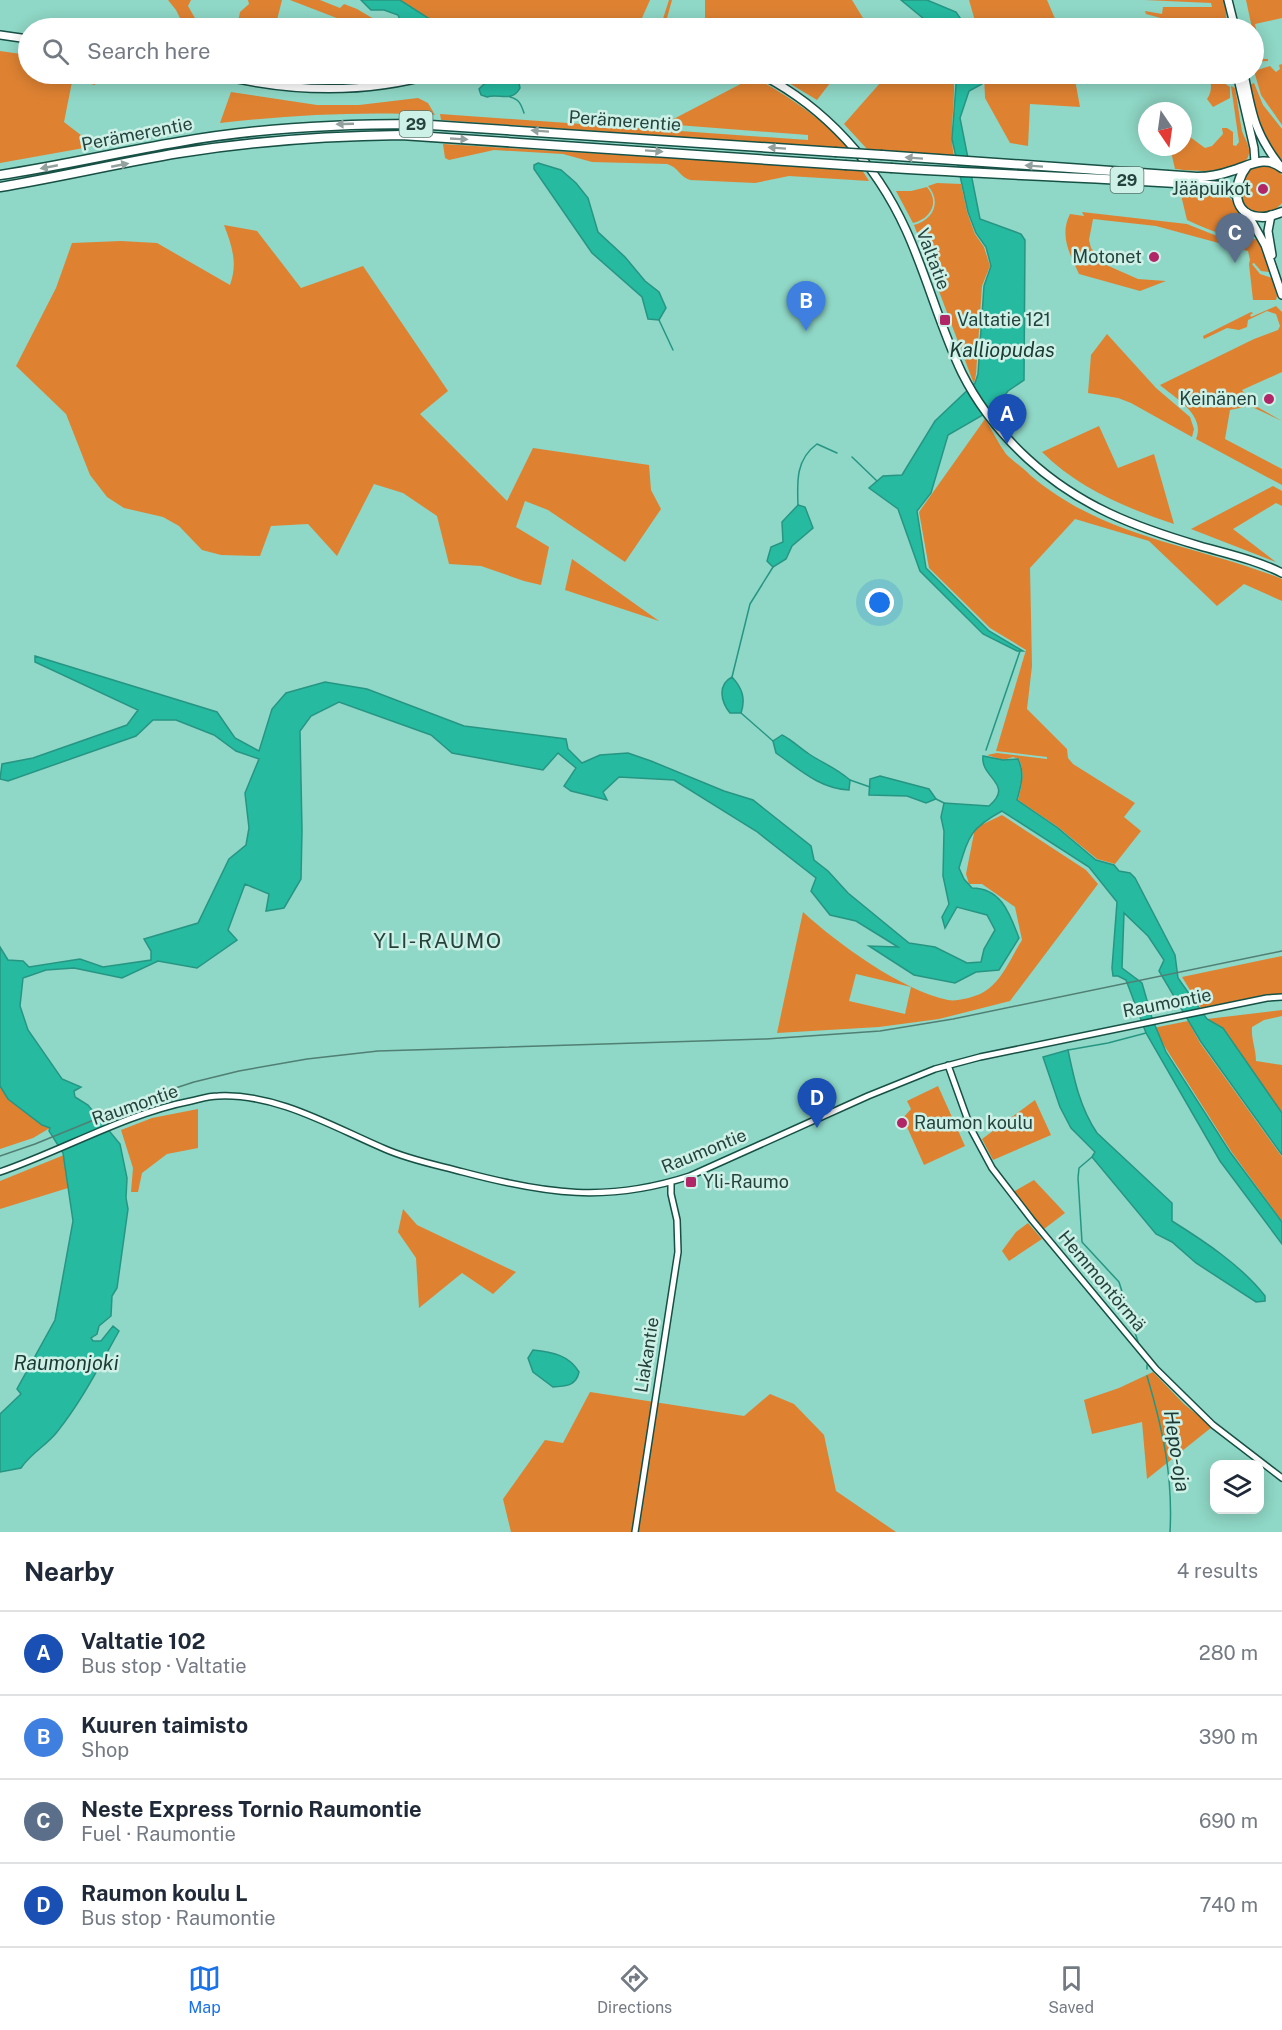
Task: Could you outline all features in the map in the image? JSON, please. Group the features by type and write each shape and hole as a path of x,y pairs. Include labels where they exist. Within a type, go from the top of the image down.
{"highway":[{"name":"Perämerentie","path":"0,175 219,135 282,128 358,124 415,124 1197,177 1228,172 1252,163"},
{"name":"Perämerentie","path":"0,186 225,146 273,140 401,135 947,172 1082,177 1222,186 1230,189 1236,195"},
{"name":"29","path":"1252,163 1267,161 1281,167"},
{"path":"1252,163 1237,182 1236,195 1246,211 1257,216 1278,212"}],"main road":[{"path":"1228,0 1229,18"},
{"path":"1228,0 1232,18"},
{"path":"0,35 18,38"},
{"path":"266,84 330,89 390,84"},
{"name":"Valtatie","path":"778,84 795,94 831,124 859,154 876,177 907,232 969,386 990,417 1016,446 1042,470 1079,498 1101,510 1134,525 1253,561 1282,573"},
{"path":"1238,84 1254,147 1252,163"},
{"path":"1246,84 1256,128 1281,167"},
{"path":"1246,211 1259,232 1282,296"},
{"path":"1275,275 1268,231 1278,212"}],"street":[{"name":"Raumontie","path":"0,1172 158,1108 218,1096 254,1098 277,1104 411,1159 518,1186 552,1192 600,1194 624,1192 671,1183 701,1172 868,1096 948,1065 1159,1020 1282,997"},
{"name":"Hemmontörmä","path":"948,1065 971,1129 992,1168 1032,1220 1155,1369 1213,1425 1282,1478"},
{"name":"Liakantie","path":"635,1532 678,1252 677,1221 671,1183"}],"shaded area":[{"path":"168,0 191,0 188,6 195,18 180,18"},
{"path":"248,0 282,0 278,18 239,18 240,12 249,4"},
{"path":"290,0 320,0 340,8 344,4 372,18 337,18"},
{"path":"400,0 650,0 642,18 428,18"},
{"path":"669,0 672,0 667,18 663,18"},
{"path":"705,0 852,0 863,18 705,18"},
{"path":"969,0 1047,0 1055,18 974,18"},
{"path":"1145,0 1225,0 1226,18 1161,18 1146,14 1145,11 1162,14 1163,7 1212,7 1211,3"},
{"path":"1246,0 1282,0 1282,18 1264,22 1264,18 1250,18"},
{"path":"0,51 18,54 18,84 72,84 64,122 95,146 0,163"},
{"path":"1282,64 1282,125 1261,95 1258,84 1264,84 1264,68 1270,66 1276,72 1280,69 1279,65"},
{"path":"741,84 766,84 828,127 849,149 441,120 440,114 808,140 808,135 664,124"},
{"path":"791,84 829,84 817,100"},
{"path":"879,84 954,84 952,146 954,156 867,149 844,124"},
{"path":"984,84 1076,84 1080,107 1030,104 1028,146 1010,143 985,98"},
{"path":"1211,84 1226,84 1230,87 1230,98 1213,107 1207,99"},
{"path":"1254,84 1263,105 1282,129 1282,162 1269,145 1260,126 1249,85"},
{"path":"1231,86 1235,88 1242,131 1249,147 1246,160 1229,169 1193,171 1175,169 1172,156 1192,156 1192,138 1205,148 1212,146 1223,134 1222,128 1227,128 1233,132 1233,145 1236,146 1239,142"},
{"path":"231,92 317,105 359,105 418,98 428,103 435,115 381,113 327,115 220,123"},
{"path":"443,144 862,170 869,181 789,176 755,183 690,180 667,164 592,162 563,154 494,150 449,160 445,158"},
{"path":"1267,165 1275,168 1282,175 1282,203 1267,212 1255,211 1242,200 1241,181 1253,167"},
{"path":"937,183 961,184 967,212 975,234 984,247 990,266 982,286 974,384 914,225 921,223 933,210 934,198 928,186"},
{"path":"927,187 933,198 932,209 925,218 913,223 896,191 911,191"},
{"path":"1179,187 1221,191 1235,204 1257,235 1229,235 1187,220"},
{"path":"1082,212 1187,224 1222,238 1256,239 1265,254 1269,272 1261,271 1254,263 1252,264 1260,274 1272,278 1276,300 1253,300 1248,251 1156,226 1093,219 1089,240 1091,248 1104,264 1138,279 1166,281 1140,291 1079,274 1067,245 1066,230 1070,214 1084,216"},
{"path":"224,225 257,231 301,288 363,266 448,391 420,414 507,501 533,448 649,465 651,490 661,509 625,562 548,510 525,501 516,527 549,547 541,585 481,566 449,564 437,516 403,493 374,484 337,556 308,524 271,526 260,556 221,555 202,550 179,526 163,517 124,508 107,497 90,475 66,414 16,366 56,288 72,243 121,241 157,243 230,285 234,262 232,247"},
{"path":"1276,306 1282,312 1282,372 1242,390 1252,404 1282,421 1250,406 1230,410 1225,439 1282,469 1282,485 1196,439 1197,422 1193,415 1181,401 1160,385 1254,339 1278,330 1280,326 1276,314 1267,311 1248,320 1247,327 1239,330 1227,328 1204,339 1203,336 1251,312 1253,313 1251,317"},
{"path":"1107,334 1156,388 1190,417 1194,429 1192,437 1131,403 1118,398 1088,393 1091,355"},
{"path":"985,419 1009,457 1059,496 1089,513 1152,538 1282,579 1282,601 1244,584 1217,606 1149,541 1075,519 1030,568 1032,666 1027,709 1067,749 1068,758 1073,764 1135,803 1124,817 1141,831 1115,864 1097,859 1058,827 1018,800 1022,784 1019,759 1013,757 1003,760 987,755 997,753 1047,759 1047,757 996,751 1026,650 990,628 929,568 919,512"},
{"path":"1099,426 1118,468 1154,454 1174,524 1104,496 1071,476 1042,452"},
{"path":"1273,486 1282,491 1282,506 1276,503 1233,529 1276,562 1191,529"},
{"path":"572,559 659,621 565,590"},
{"path":"1002,815 1086,870 1098,884 1010,1001 939,1019 879,1027 777,1033 803,912 852,951 909,987 856,974 849,1001 905,1014 911,987 948,1000 969,998 987,990 1004,970 1022,940 1015,907 982,884 969,884 966,874 975,828"},
{"path":"1282,956 1282,994 1268,994 1201,1008 1182,977"},
{"path":"1282,1010 1282,1016 1264,1020 1252,1027 1252,1031 1256,1061 1282,1065 1282,1113 1207,1019"},
{"path":"1188,1021 1200,1043 1282,1157 1282,1221 1231,1151 1153,1028"},
{"path":"0,1086 8,1099 42,1125 50,1128 33,1138 0,1149"},
{"path":"938,1086 965,1146 924,1165 903,1118 911,1109 907,1101"},
{"path":"1035,1100 1051,1135 993,1160 982,1139"},
{"path":"198,1109 198,1148 167,1154 142,1173 138,1192 131,1192 133,1168 121,1130 152,1118"},
{"path":"64,1155 68,1188 0,1209 0,1181"},
{"path":"1034,1180 1065,1213 1044,1229 1013,1192"},
{"path":"403,1209 417,1225 516,1272 493,1294 462,1273 419,1308 416,1258 398,1232"},
{"path":"1028,1223 1042,1239 1009,1261 1002,1251 1016,1232"},
{"path":"1153,1372 1184,1404 1212,1427 1147,1479 1142,1422 1092,1434 1084,1400 1119,1388"},
{"path":"590,1392 744,1416 770,1394 794,1404 824,1435 836,1491 896,1532 511,1532 503,1499 545,1440 563,1443"}],"water":[{"path":"361,0 400,0 428,18 399,18 398,15 384,10 371,10"},
{"path":"901,0 927,0 956,12 960,18 923,18"},
{"path":"484,84 519,84 520,88 513,95 487,97 481,95 479,89"},
{"name":"Kalliopudas","path":"982,84 969,91 960,118 980,219 1021,234 1025,240 1024,380 1008,391 995,408 948,435 931,493 917,511 926,568 989,631 1023,651 1017,651 983,634 920,571 898,509 869,488 883,476 902,475 935,421 975,383 978,374 984,286 991,266 986,247 976,233 968,212 952,139 956,85"},
{"path":"538,163 561,170 588,198 598,232 625,257 645,281 659,292 666,308 659,320 648,319 642,297 592,253 534,169 534,165"},
{"path":"798,505 805,507 813,528 792,546 786,559 773,567 767,561 771,547 783,542 782,522"},
{"name":"Raumonjoki","path":"35,656 217,712 235,738 259,751 272,709 286,693 325,682 367,689 464,726 566,739 568,749 582,763 600,755 628,753 753,800 811,846 814,860 828,871 848,893 909,943 935,947 967,963 981,962 984,949 995,930 987,915 957,907 945,928 942,917 949,904 943,876 944,831 941,817 944,803 989,806 999,792 998,786 983,764 983,756 1003,760 1018,759 1022,774 1017,800 1058,828 1096,860 1114,865 1119,871 1130,873 1135,878 1175,955 1178,978 1207,1019 1223,1028 1282,1113 1282,1155 1201,1042 1159,971 1164,960 1148,936 1124,913 1122,968 1142,983 1152,1018 1166,1052 1230,1152 1282,1222 1282,1244 1220,1161 1146,1033 1126,980 1113,976 1117,902 1089,867 1002,811 977,828 969,840 959,868 964,879 972,888 982,889 998,898 1008,912 1019,938 999,970 976,972 955,983 914,975 869,946 898,947 856,921 830,915 811,891 816,878 756,831 674,780 619,777 603,792 607,800 571,791 564,786 576,768 558,753 543,770 452,753 431,735 339,702 311,716 300,731 301,879 284,908 266,911 269,894 245,884 228,930 237,940 197,968 158,961 122,978 74,968 46,970 23,978 20,1006 28,1030 62,1079 81,1087 74,1091 75,1097 88,1105 120,1144 127,1178 128,1209 117,1288 112,1296 111,1316 99,1326 97,1334 91,1338 93,1341 101,1341 113,1326 119,1331 83,1395 57,1432 21,1468 0,1472 0,1414 21,1394 17,1389 55,1320 73,1221 63,1153 49,1131 50,1128 42,1125 8,1099 0,1086 0,947 8,960 23,961 29,967 80,959 103,967 151,960 151,951 144,939 198,923 229,859 246,845 249,828 245,793 259,759 236,751 214,735 176,720 153,720 136,736 8,781 0,779 2,764 33,758 127,725 138,710 35,662"},
{"path":"732,677 742,694 741,713 730,713 724,704 722,689 727,680"},
{"path":"782,735 850,780 849,790 838,789 819,782 776,753 773,741"},
{"path":"880,776 929,789 936,799 926,803 907,796 869,795 870,779"},
{"path":"1068,1050 1082,1103 1097,1133 1172,1203 1172,1221 1234,1264 1256,1285 1265,1296 1265,1301 1256,1302 1196,1263 1172,1242 1156,1234 1092,1157 1095,1152 1071,1128 1060,1107 1043,1057"},
{"path":"533,1350 553,1353 565,1358 575,1366 579,1372 578,1377 566,1386 553,1387 533,1372 528,1358"}],"waterway":[{"path":"510,97 519,102 524,113"},
{"path":"659,320 673,350"},
{"path":"798,505 799,471 805,456 817,444 837,453"},
{"path":"852,457 877,481"},
{"path":"732,677 750,604 773,567"},
{"path":"986,750 1020,651"},
{"path":"741,713 773,741"},
{"path":"850,780 870,787"},
{"path":"936,799 944,803"},
{"path":"1068,1050 1146,1033"},
{"name":"Hepo-oja","path":"1092,1157 1079,1168 1082,1242 1119,1282 1139,1345"},
{"name":"Hepo-oja","path":"1147,1376 1166,1453 1171,1511 1170,1532"}],"railway":[{"path":"0,1156 160,1093 194,1082 239,1071 307,1059 378,1051 766,1039 880,1031 953,1019 1282,951"}],"place":[{"name":"Jääpuikot","path":"1263,189"},
{"name":"Motonet","path":"1154,257"},
{"name":"Neste Express Tornio Raumontie","path":"1235,263"},
{"name":"Valtatie 121","path":"945,320"},
{"name":"Kuuren taimisto","path":"806,331"},
{"name":"Keinänen","path":"1269,399"},
{"name":"Valtatie 102","path":"1007,444"},
{"name":"Raumon koulu","path":"902,1123"},
{"name":"Raumon koulu L","path":"817,1128"},
{"name":"Yli-Raumo","path":"691,1182"}],"district":[{"name":"YLI-RAUMO","path":"438,941"}]}
